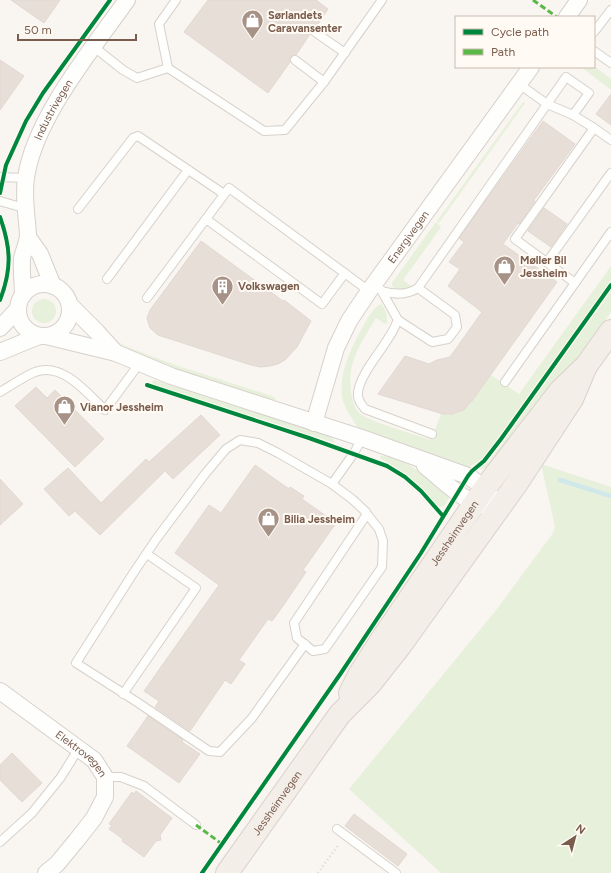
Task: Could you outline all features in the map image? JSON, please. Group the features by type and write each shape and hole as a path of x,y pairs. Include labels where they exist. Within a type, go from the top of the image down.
{"main road":[{"name":"Jessheimvegen","path":"227,873 340,714 359,675 479,496 560,391 586,366 611,331"},
{"name":"Jessheimvegen","path":"340,714 370,684 400,646 499,508 572,400 586,366"}],"street":[{"name":"Industrivegen","path":"21,302 22,259 28,237 24,208 26,178 34,147 47,118 70,80 127,0"},
{"path":"568,16 579,0"},
{"name":"Energivegen","path":"314,423 336,348 349,321 375,289 530,68"},
{"name":"Industrivegen","path":"28,237 40,254 53,286"},
{"path":"0,328 30,289 35,286 46,284 53,286 64,293 70,305 116,353"},
{"path":"21,302 19,316 25,328 31,333 116,353 139,364 171,376 362,438 468,476 479,496 499,508"},
{"path":"0,352 42,336 54,335 60,331 66,324 70,312 70,305"},
{"name":"Elektrovegen","path":"0,691 94,760 105,777 105,797 94,818 57,864 46,873"}],"lane":[{"path":"176,0 159,24 168,68 264,131 285,130 324,82 382,0"},
{"path":"595,31 611,10"},
{"path":"315,32 344,53"},
{"path":"94,47 137,78 168,68"},
{"path":"595,52 611,63"},
{"path":"295,60 324,82"},
{"path":"148,298 229,188 345,273 375,289 392,294 412,292 418,288 566,77 589,93 573,115"},
{"path":"519,84 547,104 573,115 611,140"},
{"path":"575,283 515,239 594,128"},
{"path":"78,209 133,138 138,136 224,194"},
{"path":"107,279 188,170"},
{"path":"547,262 611,173"},
{"path":"0,178 26,178"},
{"path":"0,201 24,208"},
{"path":"206,219 322,304 345,273"},
{"path":"505,382 611,232"},
{"path":"375,289 398,320 432,342 448,339 456,327 455,315 418,288"},
{"path":"398,320 363,378 358,392 360,404 365,409 432,434"},
{"path":"0,392 37,372 54,371 67,376 105,410 139,364"},
{"path":"332,484 354,453 362,438"},
{"path":"305,644 252,718 220,752 209,751 76,663 147,554 226,449 240,440 258,444 278,453 332,484 352,499 367,514 379,529 383,541 382,567 325,649 313,651 305,644 297,638 294,622 367,514"},
{"path":"123,694 196,588 147,554"},
{"path":"0,842 32,813 61,777 78,748"},
{"path":"105,777 121,777 144,786 196,825"},
{"path":"337,829 396,873"}],"path":[{"path":"318,873 346,836"}],"green space":[{"path":"595,67 611,79 611,90 582,68 595,68"},
{"path":"523,102 525,103 439,223 437,221"},
{"path":"436,222 441,227 403,280 412,287 396,289 392,286 392,283"},
{"path":"611,266 611,280 483,458 469,467 357,427 343,400 343,377 348,358 356,340 368,318 378,305 381,304 384,308 387,323 385,324 376,318 356,353 350,381 354,403 359,413 372,420 431,440 441,414 455,414 468,407 491,375 519,394"},
{"path":"611,291 611,312 574,362 492,466 477,470 489,462"},
{"path":"44,299 49,300 55,306 55,316 49,322 44,323 39,322 33,316 32,311 33,306 39,300"},
{"path":"114,340 130,348 175,365 272,396 276,399 273,401 189,374 140,356"},
{"path":"154,380 329,436 335,443 153,384 152,382"},
{"path":"380,456 398,460 418,470 436,484 449,498 445,505 440,507 436,504 408,475 380,458"},
{"path":"541,464 611,487 611,873 441,873 349,789 497,609 553,533 555,526"}],"building":[{"path":"11,0 60,0 44,23"},
{"path":"208,0 316,0 328,9 316,27 311,29 310,34 296,55 290,57 290,62 268,93 184,32"},
{"path":"0,60 24,76 0,110"},
{"path":"611,94 611,125 596,114"},
{"path":"543,121 575,144 534,200 535,201 519,224 518,223 503,244 557,282 464,410 452,414 443,414 378,394 405,356 429,364 437,360 450,357 482,312 448,286 460,269 449,262 464,242 459,238"},
{"path":"544,208 567,224 551,247 528,231"},
{"name":"Volkswagen","path":"201,241 311,321 297,347 285,360 270,366 260,367 251,365 158,335 150,328 147,318 150,310"},
{"path":"36,387 47,398 55,390 104,439 75,467 15,406"},
{"path":"201,415 220,435 173,479 165,471 100,535 75,511 69,516 44,489 68,468 101,503 146,459 149,462"},
{"path":"255,465 289,489 290,487 304,496 302,499 336,523 303,570 306,572 283,606 272,621 268,619 239,660 245,664 231,684 225,680 190,731 155,707 159,701 144,691 219,585 175,553 209,505 221,513"},
{"path":"0,479 23,504 0,525"},
{"path":"148,716 183,740 182,742 200,754 179,783 127,746"},
{"path":"12,753 42,783 22,802 0,780 0,765"},
{"path":"136,791 172,818 160,835 161,840 156,841 144,857 122,841 123,839 109,829 112,825 109,824 132,792 134,794"},
{"path":"354,814 407,854 398,866 345,826"}],"waterway":[{"path":"560,480 611,496"}],"marked path":[{"path":"533,0 556,16"},
{"path":"196,825 222,844"}],"cycle path":[{"path":"0,193 6,165 26,121 43,93 110,0"},
{"path":"0,217 4,228 9,258 7,278 0,300"},
{"path":"202,873 341,673 421,553 468,476 484,461 501,439 611,285"},
{"path":"147,385 309,438 387,466 405,477 421,491 443,516"}],"place":[{"name":"Sørlandets Caravansenter","path":"253,40"},
{"name":"Møller Bil Jessheim","path":"504,286"},
{"name":"Volkswagen","path":"222,306"},
{"name":"Vianor Jessheim","path":"65,426"},
{"name":"Bilia Jessheim","path":"268,538"}]}
